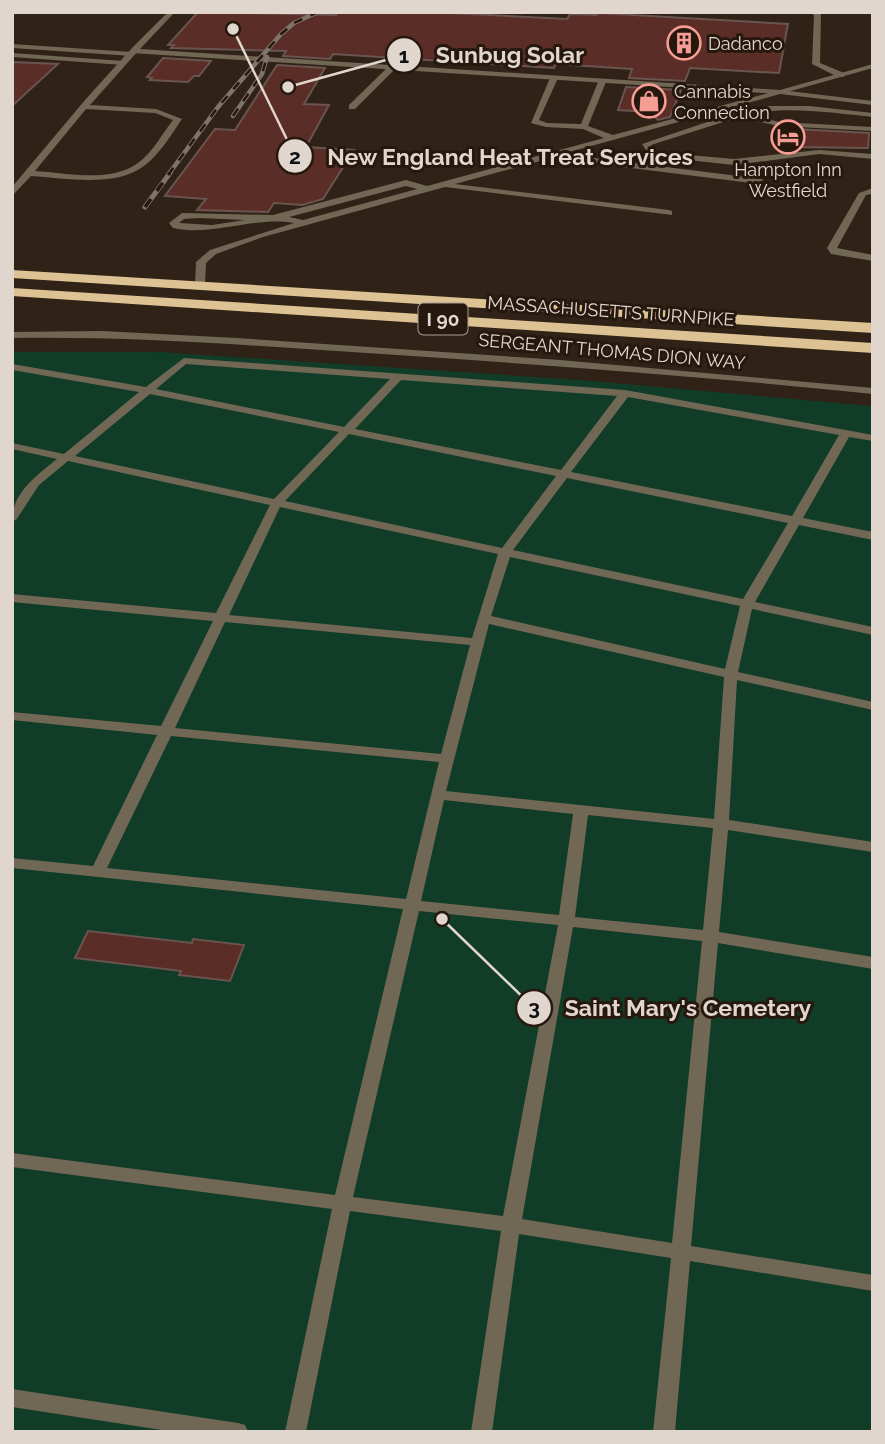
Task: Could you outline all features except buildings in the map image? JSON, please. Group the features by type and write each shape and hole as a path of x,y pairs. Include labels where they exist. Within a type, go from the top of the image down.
{"highway":[{"name":"MASSACHUSETTS TURNPIKE","path":"12,274 873,328"},
{"name":"MASSACHUSETTS TURNPIKE","path":"12,293 757,340 873,350"}],"street":[{"path":"12,193 123,63 172,12"},
{"path":"811,12 818,14 816,64 841,75"},
{"path":"12,46 780,92 873,103"},
{"path":"12,55 123,63"},
{"path":"200,286 201,262 213,252 308,222 873,66"},
{"path":"352,107 392,68"},
{"path":"554,78 534,121 545,125 584,127 612,138"},
{"path":"584,127 602,82"},
{"path":"29,173 105,175 128,171 140,165 178,119 171,114 156,111 86,105"},
{"path":"873,115 786,107 740,114 646,144 653,154 709,161 734,162 819,152 873,157"},
{"path":"740,114 789,125 873,130"},
{"path":"546,155 759,181"},
{"path":"308,222 273,218 199,215 182,216 174,223 189,229 225,227 273,218 339,202 393,185 406,183 427,189"},
{"path":"440,185 669,213"},
{"path":"873,191 863,193 832,247 834,252 841,255 873,258"},
{"name":"SERGEANT THOMAS DION WAY","path":"12,335 113,334 260,342 468,356 873,391"},
{"path":"12,517 35,483 145,390 184,361 625,393 873,438"},
{"path":"12,367 145,390 873,536"},
{"path":"98,872 275,504 399,376"},
{"path":"295,1432 342,1201 438,795 477,642 505,552 625,393"},
{"path":"664,1432 683,1252 721,824 731,673 747,604 798,521 846,433"},
{"path":"12,446 873,631"},
{"path":"12,598 477,642"},
{"path":"486,619 873,706"},
{"path":"12,716 449,759"},
{"path":"438,795 581,812 721,824 873,847"},
{"path":"481,1432 511,1224 566,923 581,812"},
{"path":"12,863 709,936 873,963"},
{"path":"12,1160 511,1224 873,1283"},
{"path":"12,1398 238,1432"}],"green space":[{"path":"12,352 159,352 580,380 873,406 873,1432 12,1432"}],"railway":[{"path":"168,175 218,107 281,34 294,23 318,12"},
{"path":"233,116 262,74 267,57"},
{"path":"145,207 170,173"}],"place":[{"name":"New England Heat Treat Services","path":"233,29"},
{"name":"Dadanco","path":"684,43"},
{"name":"Sunbug Solar","path":"288,87"},
{"name":"Cannabis Connection","path":"649,101"},
{"name":"Hampton Inn Westfield","path":"788,137"},
{"name":"Saint Mary's Cemetery","path":"442,919"}]}
